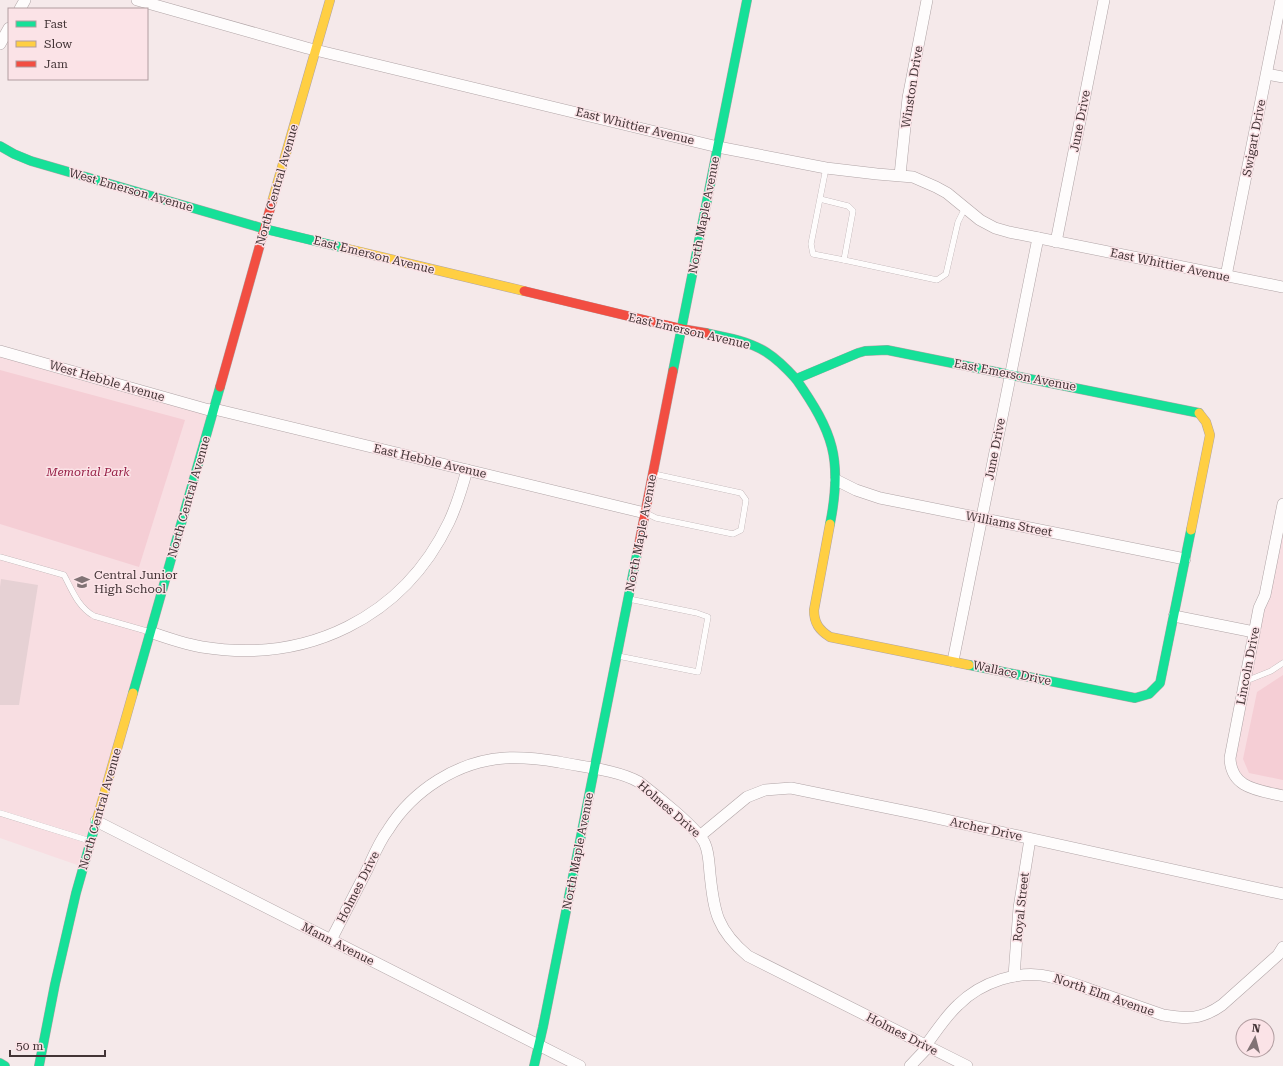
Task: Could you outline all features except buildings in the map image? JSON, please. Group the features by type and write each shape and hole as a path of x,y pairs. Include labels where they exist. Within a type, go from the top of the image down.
{"street":[{"name":"East Whittier Avenue","path":"137,0 316,50 718,147 826,168 912,177 926,182 947,194 980,220 995,228 1056,242 1283,287"},
{"name":"North Central Avenue","path":"39,1066 56,977 90,841 330,0"},
{"name":"North Maple Avenue","path":"534,1066 646,513 747,0"},
{"name":"Winston Drive","path":"900,175 908,98 927,0"},
{"name":"June Drive","path":"1056,242 1104,0"},
{"name":"Swigart Drive","path":"1226,276 1282,0"},
{"path":"0,44 8,30"},
{"path":"1267,74 1283,77"},
{"name":"West Emerson Avenue","path":"0,146 31,161 265,229"},
{"name":"East Emerson Avenue","path":"265,229 682,329 734,339 765,351 782,364 796,379 858,353 886,350 1172,407"},
{"name":"June Drive","path":"953,661 1038,238"},
{"name":"West Hebble Avenue","path":"0,351 209,410 214,409"},
{"name":"Wallace Drive","path":"796,379 822,421 835,458 836,480 834,508 813,615 816,625 823,633 830,637 1128,696 1143,697 1152,694 1160,683 1210,435 1207,421 1202,416 1196,412 1172,407"},
{"name":"East Hebble Avenue","path":"214,409 646,513"},
{"path":"150,632 201,647 253,651 276,649 303,644 348,627 387,601 408,583 422,566 437,544 449,522 459,498 467,470"},
{"name":"Williams Street","path":"836,480 869,495 1185,559"},
{"name":"Lincoln Drive","path":"1283,504 1265,595 1259,608 1230,758 1232,771 1246,786 1283,796"},
{"path":"1174,616 1254,632"},
{"name":"Holmes Drive","path":"331,940 388,829 409,803 434,782 468,766 504,758 536,758 594,768 632,778 639,782 701,835 708,852 715,912 725,932 739,948 759,962 967,1066"},
{"name":"Archer Drive","path":"701,835 748,797 766,790 785,788 923,815 1283,894"},
{"name":"Mann Avenue","path":"96,821 580,1066"},
{"name":"Royal Street","path":"1014,976 1019,908 1030,839"},
{"name":"North Elm Avenue","path":"910,1066 927,1046 950,1013 967,997 979,989 995,982 1014,976 1050,976 1163,1015 1179,1018 1197,1018 1222,1005 1278,955 1283,947"},
{"path":"0,1063 5,1066"}],"lane":[{"path":"826,168 811,244 813,254 937,280 946,274 958,222 966,208"},
{"path":"820,199 848,206 853,211 844,260"},
{"path":"646,513 656,518 733,534 741,530 746,500 741,493 653,474"},
{"path":"0,557 64,575 77,601 87,613 150,632"},
{"path":"617,656 698,672 708,617 697,613 628,599"},
{"path":"1245,681 1271,671 1283,663"},
{"path":"0,813 90,841"}],"shaded area":[{"name":"Central Junior High School","path":"0,351 214,409 83,867 0,838"},
{"path":"1283,504 1283,796 1252,788 1232,771"}],"green space":[{"name":"Memorial Park","path":"0,370 185,420 139,567 0,524"},
{"path":"1283,675 1283,780 1249,773 1243,759 1257,692"}],"traffic: fast":[{"path":"673,371 747,0"},
{"path":"0,146 31,161 265,229 344,248"},
{"path":"706,333 737,340 759,348 778,361 796,379 858,353 865,351 887,350 1199,413"},
{"path":"796,379 819,415 832,447 835,464 835,481 834,501 830,524"},
{"path":"133,693 220,387"},
{"path":"969,665 1135,698 1149,694 1160,683 1191,530"},
{"path":"534,1066 638,549"},
{"path":"39,1066 55,984 76,893 97,819"},
{"path":"0,1063 5,1066"}],"traffic: slow":[{"path":"272,202 330,0"},
{"path":"344,248 524,291"},
{"path":"1191,530 1210,435 1206,422 1199,413"},
{"path":"830,524 814,610 816,622 823,632 830,637 969,665"},
{"path":"97,819 133,693"}],"traffic: jam":[{"path":"220,387 272,202"},
{"path":"524,291 682,329 706,333"},
{"path":"638,549 673,371"}],"place":[{"name":"Central Junior High School","path":"82,582"}]}
